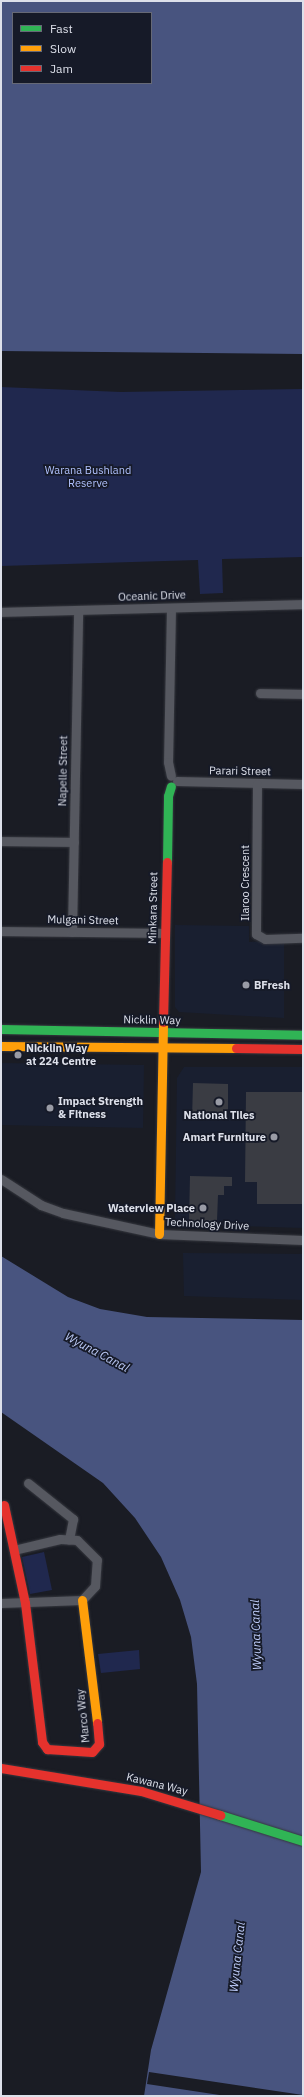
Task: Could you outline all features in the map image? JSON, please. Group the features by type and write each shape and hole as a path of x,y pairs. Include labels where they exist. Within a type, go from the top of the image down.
{"main road":[{"name":"Minkara Street","path":"160,1234 164,933 168,796 173,781"},
{"name":"Nicklin Way","path":"1,1029 303,1035"},
{"path":"1,1046 162,1049 303,1049"},
{"path":"4,1505 25,1602"},
{"name":"Marco Way","path":"25,1602 42,1742 47,1749 92,1752 99,1744 82,1600"},
{"name":"Kawana Way","path":"1,1768 89,1780 193,1806 303,1841"}],"street":[{"name":"Oceanic Drive","path":"1,612 303,604"},
{"name":"Minkara Street","path":"171,608 168,762 173,781"},
{"name":"Napelle Street","path":"72,932 78,610"},
{"path":"260,693 303,694"},
{"name":"Parari Street","path":"173,781 303,784"},
{"name":"Ilaroo Crescent","path":"257,784 256,934 265,938 303,938"},
{"path":"1,841 74,842"},
{"name":"Mulgani Street","path":"1,931 164,933"},
{"name":"Technology Drive","path":"1,1179 41,1205 63,1213 160,1234 303,1240"},
{"path":"28,1483 73,1519 69,1540"},
{"path":"1,1603 82,1600 96,1586 97,1560 77,1540 69,1540 14,1550"}],"shaded area":[{"path":"175,925 249,926 249,942 284,940 284,1018 179,1012 175,1007"},
{"path":"1,1063 144,1065 143,1128 1,1125"},
{"path":"184,1067 303,1067 303,1228 180,1224 175,1219 177,1078"},
{"path":"183,1253 303,1254 303,1300 184,1296"}],"green space":[{"name":"Warana Bushland Reserve","path":"1,387 121,392 303,389 303,557 222,559 223,593 200,594 198,560 1,566"},
{"path":"44,1552 52,1590 30,1594 22,1557"},
{"path":"139,1650 140,1669 101,1673 98,1654"}],"water":[{"path":"1,1 303,1 303,354 1,351"},
{"name":"Wyuna Canal","path":"1,1256 68,1297 100,1309 147,1317 303,1320 303,2096 144,2096 151,2050 201,1872 197,1684 191,1637 180,1600 161,1557 135,1518 103,1483 1,1412"}],"pier":[{"path":"149,2072 303,2096 226,2096 147,2084"}],"building":[{"path":"193,1083 228,1084 228,1119 192,1119"},
{"name":"Amart Furniture","path":"246,1092 303,1092 303,1204 257,1204 257,1182 245,1182"},
{"name":"Waterview Place","path":"190,1176 232,1177 232,1186 224,1186 224,1195 218,1195 217,1221 189,1221"}],"traffic: fast":[{"path":"167,862 168,796 171,786"},
{"path":"1,1029 303,1035"},
{"path":"220,1815 303,1841"}],"traffic: slow":[{"path":"159,1234 163,1022"},
{"path":"1,1046 236,1048"},
{"path":"82,1600 97,1723"}],"traffic: jam":[{"path":"163,1022 167,862"},
{"path":"236,1048 303,1049"},
{"path":"4,1505 25,1603 42,1742 47,1749 92,1752 99,1744 97,1723"},
{"path":"1,1768 141,1791 220,1815"}],"place":[{"name":"BFresh","path":"246,985"},
{"name":"Nicklin Way at 224 Centre","path":"18,1055"},
{"name":"National Tiles","path":"219,1102"},
{"name":"Impact Strength & Fitness","path":"50,1108"},
{"name":"Amart Furniture","path":"274,1137"},
{"name":"Waterview Place","path":"203,1208"}]}
